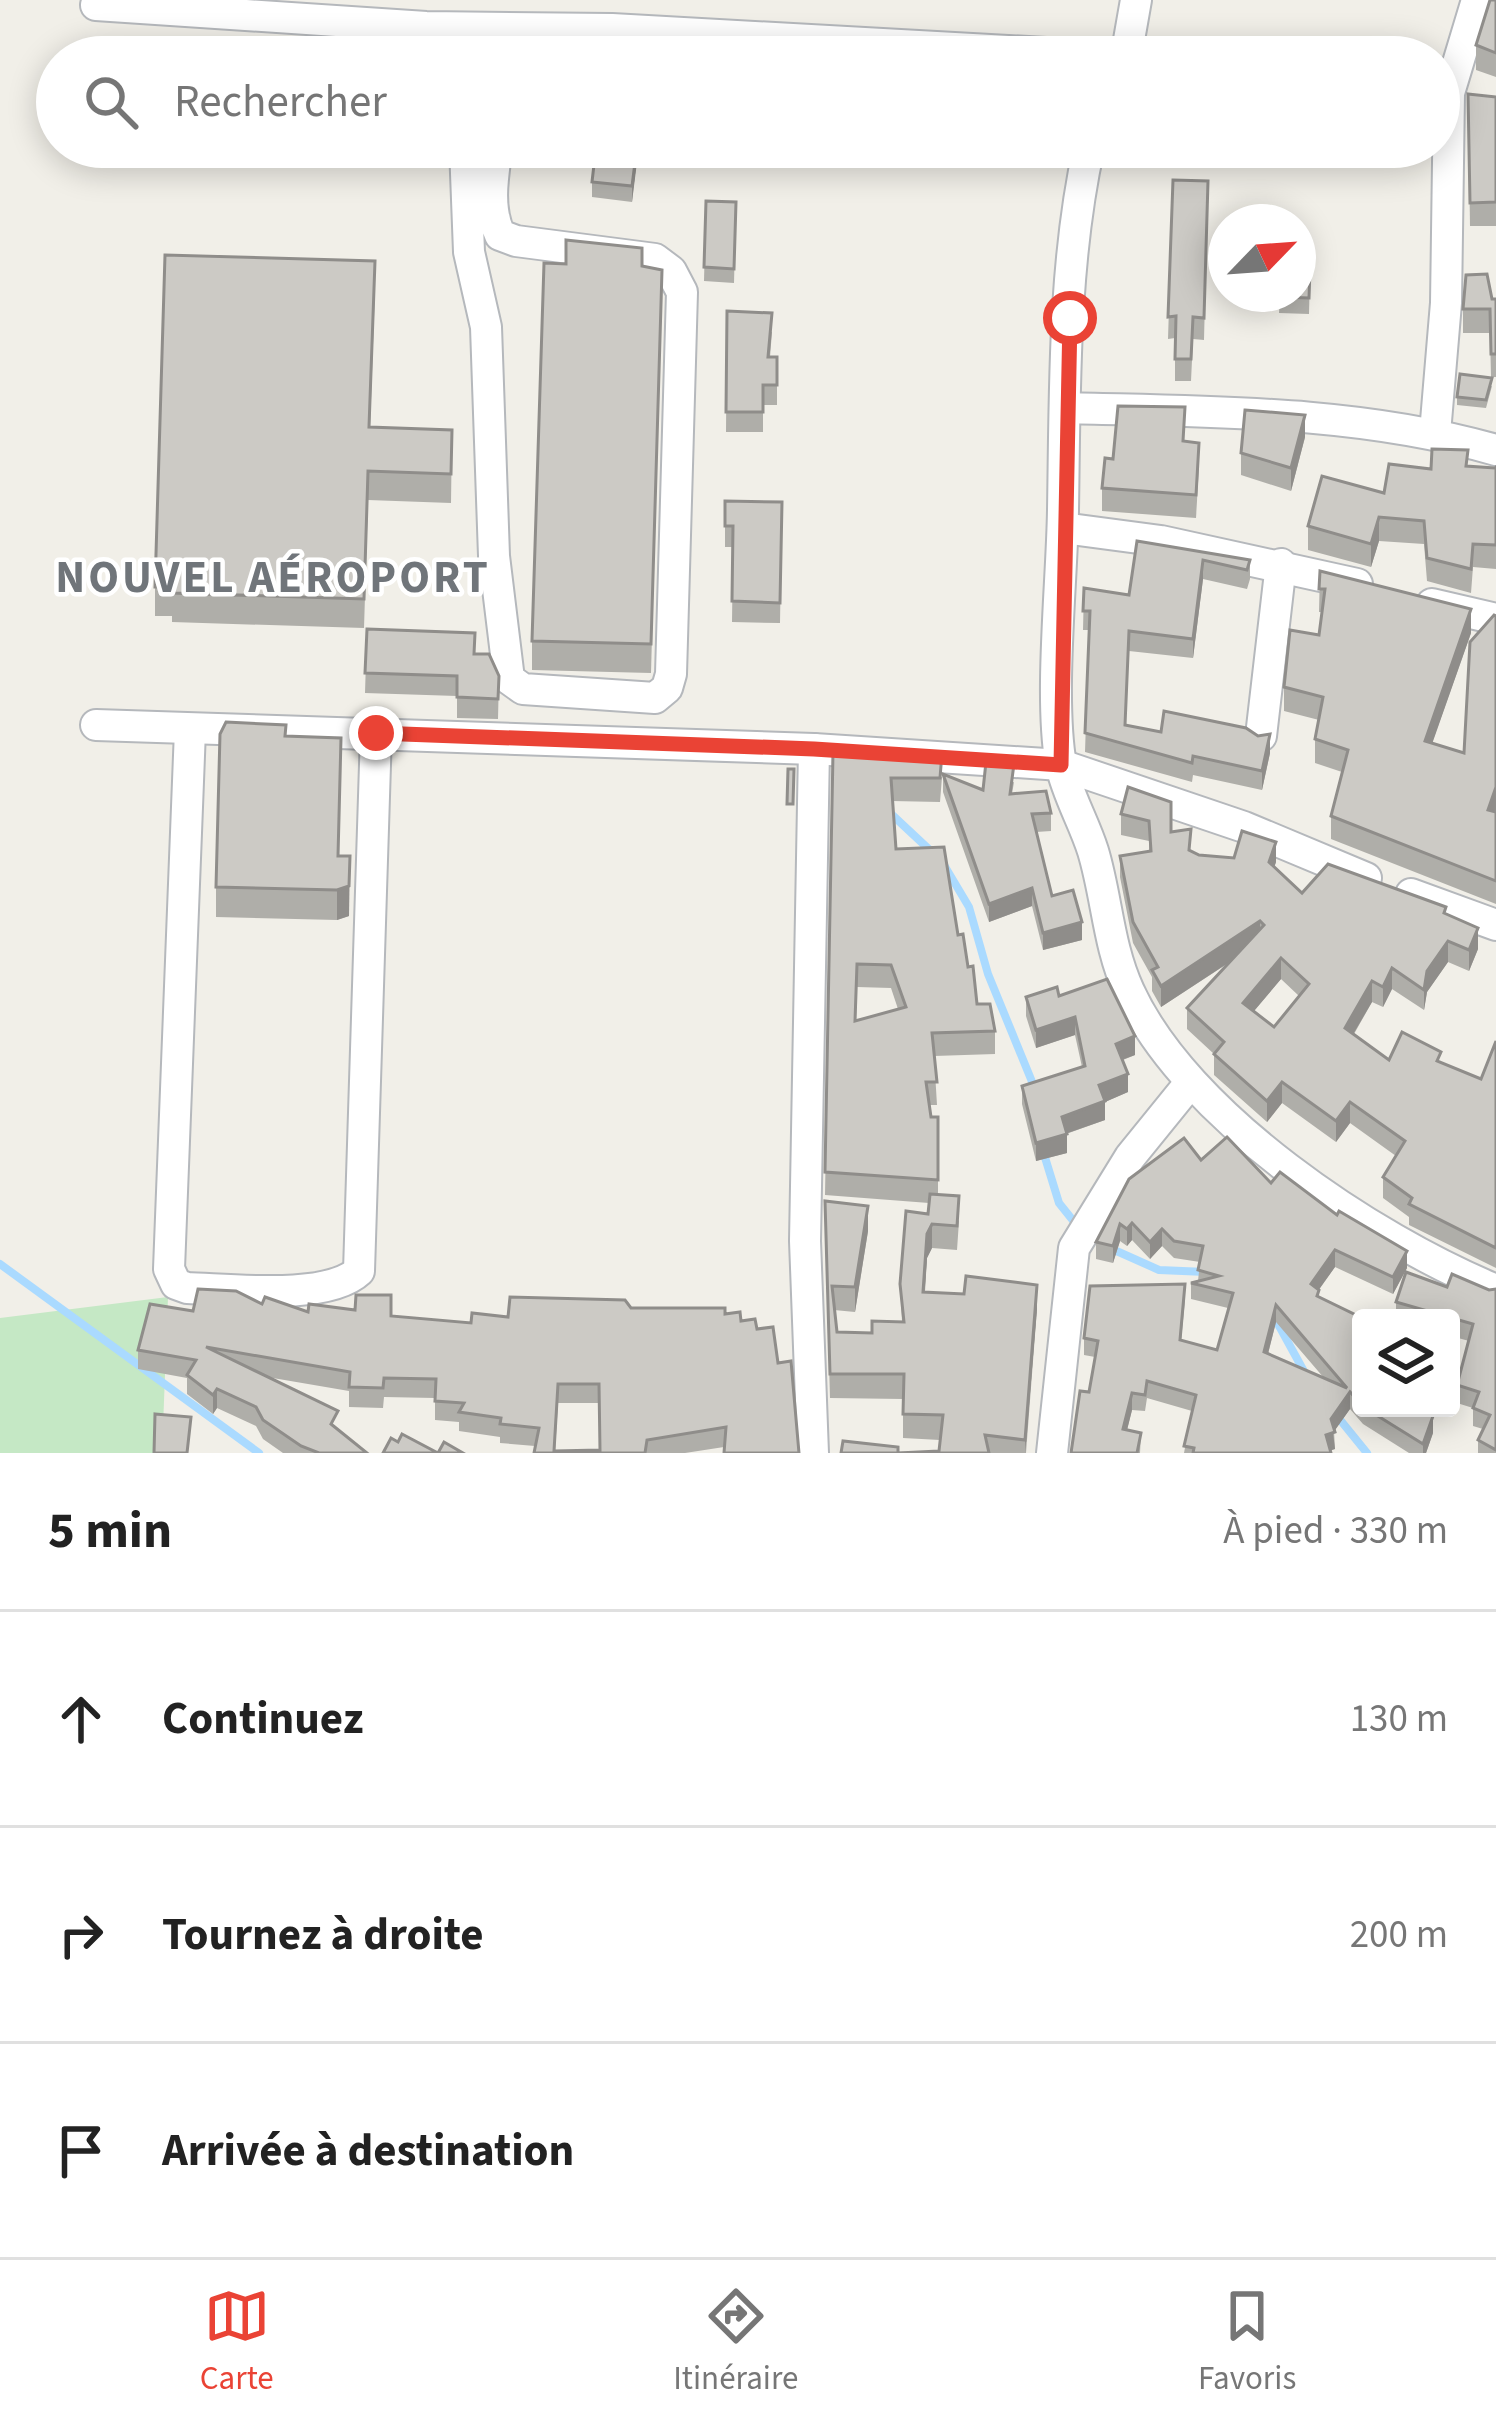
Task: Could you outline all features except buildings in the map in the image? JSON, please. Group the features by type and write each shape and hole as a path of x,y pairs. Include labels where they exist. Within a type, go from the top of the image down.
{"street":[{"path":"1127,36 1136,0"},
{"path":"1460,69 1477,0"},
{"path":"96,5 403,36"},
{"path":"466,168 470,252 486,328 494,556 509,679 523,689 656,698 667,688 670,674 682,292 671,271 655,259 516,242 500,235 493,220 494,168"},
{"path":"1084,168 1065,408 1061,765 1093,851 1121,973 1153,1033 1190,1083 1354,1217 1433,1264 1496,1290"},
{"path":"1435,433 1451,168"},
{"path":"1065,408 1305,417 1435,433 1496,451"},
{"path":"1063,528 1281,564 1496,619"},
{"path":"1261,736 1281,564"},
{"path":"96,725 809,749 1061,765 1244,827 1325,863 1496,925"},
{"path":"190,730 169,1269 176,1284 187,1288 253,1289 339,1282 358,1271 376,733"},
{"path":"809,749 806,1241 813,1453"},
{"path":"1052,1453 1074,1248 1130,1157 1190,1083"}],"green space":[{"path":"168,1297 162,1453 0,1453 0,1318"}],"waterway":[{"path":"888,811 934,854"},
{"path":"944,865 969,907 988,974 1035,1089"},
{"path":"1043,1151 1059,1203 1079,1228"},
{"path":"1112,1249 1159,1270 1206,1272"},
{"path":"0,1264 259,1453"},
{"path":"1273,1315 1306,1375"},
{"path":"1337,1416 1367,1453"}],"district":[{"name":"NOUVEL AÉROPORT","path":"273,578"}],"route":[{"path":"376,733 814,749 1061,765 1070,318"}]}
